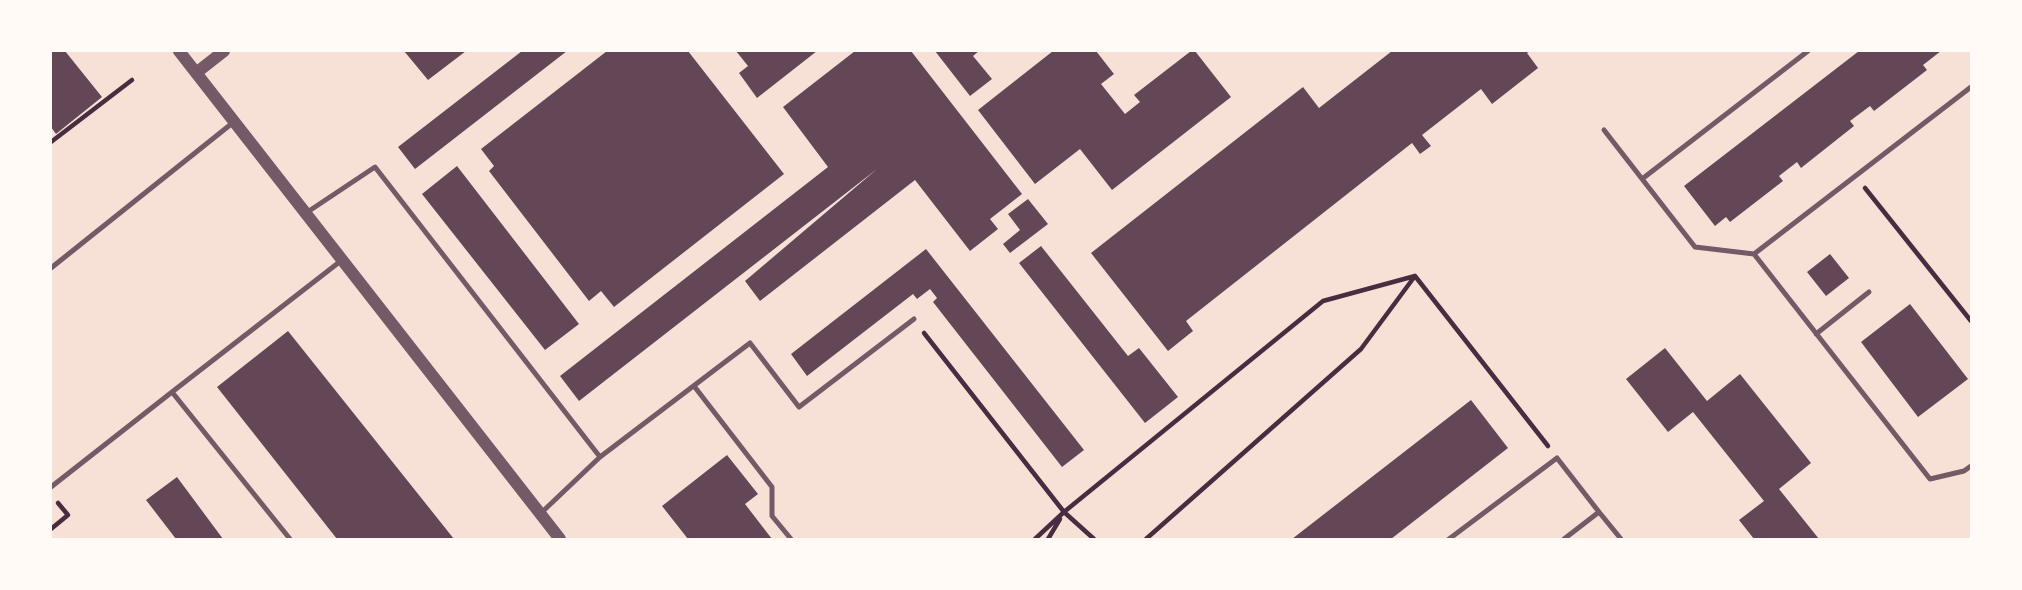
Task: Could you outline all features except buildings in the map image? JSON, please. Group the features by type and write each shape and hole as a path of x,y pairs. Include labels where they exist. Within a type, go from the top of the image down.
{"street":[{"path":"179,51 560,539"},
{"path":"196,73 224,51"}],"lane":[{"path":"1642,179 1808,51"},
{"path":"1604,130 1695,247 1754,254 1971,87"},
{"path":"51,268 234,121"},
{"path":"306,213 375,167 600,457"},
{"path":"1754,254 1930,479 1965,471 1971,466"},
{"path":"51,487 342,260"},
{"path":"1816,334 1869,292"},
{"path":"540,514 600,457 750,343 799,407 914,319"},
{"path":"694,386 772,487 772,516 790,539"},
{"path":"173,392 290,539"},
{"path":"1449,539 1557,458 1621,539"},
{"path":"1564,539 1599,512"}],"path":[{"path":"51,142 132,80"},
{"path":"1855,176 1971,321"},
{"path":"1415,276 1557,458"},
{"path":"1035,539 1064,512 1323,301 1415,276"},
{"path":"1146,539 1361,349 1415,276"},
{"path":"914,319 1064,512 1094,539"},
{"path":"51,494 68,515 51,529"},
{"path":"1048,539 1064,512"}]}
